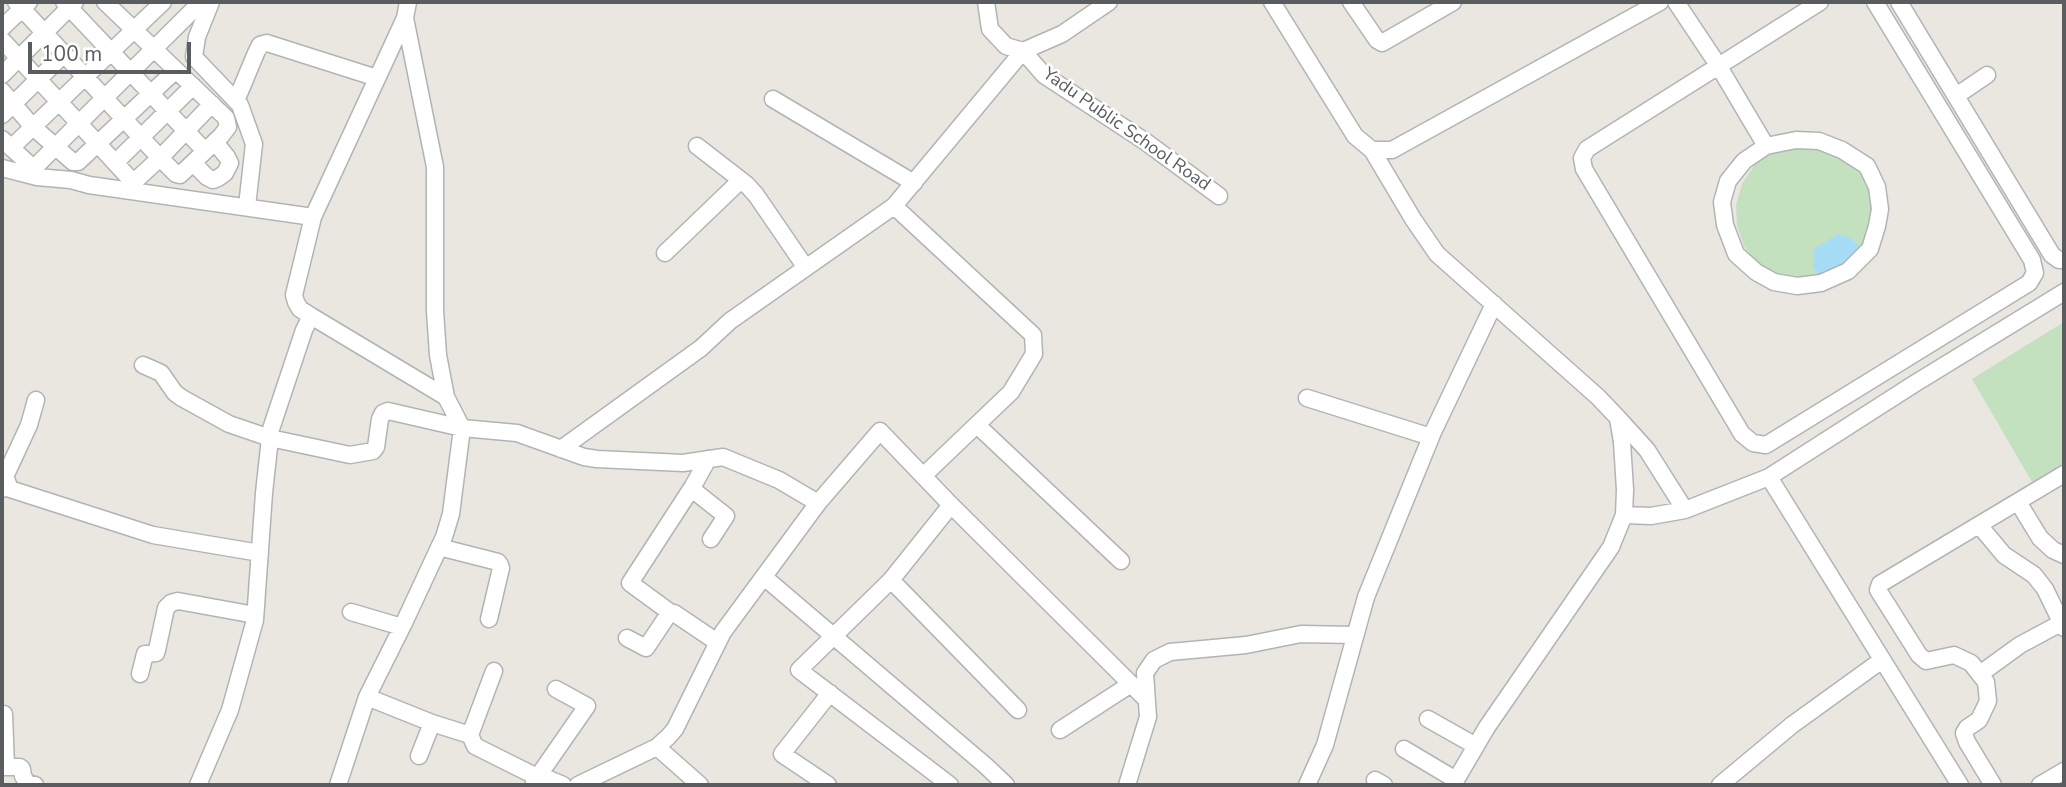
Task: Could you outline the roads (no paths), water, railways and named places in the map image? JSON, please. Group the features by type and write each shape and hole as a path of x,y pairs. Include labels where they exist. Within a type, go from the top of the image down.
{"street":[{"path":"181,22 161,2 33,127 6,144 35,167 104,97 131,72 154,49 181,22 201,2"},
{"path":"211,2 197,37 194,57 240,105 254,144 247,206"},
{"name":"Yadu Public School Road","path":"986,2 990,29 1006,46 1023,51 1044,75 1146,142 1219,196"},
{"path":"561,449 701,348 730,321 894,206 1023,51 1062,34 1109,2"},
{"path":"1272,2 1355,136 1372,150 1437,254 1598,397 1647,450 1685,510"},
{"path":"1351,2 1377,40 1382,43 1453,2"},
{"path":"1676,2 1718,65 1766,146"},
{"path":"1820,2 1587,149 1581,158 1584,169 1742,435 1753,443 1766,445 2029,283 2035,272 2032,260 1875,2"},
{"path":"1899,2 2052,255 2064,260"},
{"path":"2,28 23,4 44,32 85,77 160,158 180,175 228,127 226,118 134,30 112,4 91,30"},
{"path":"2,75 69,4 186,131 227,157 230,163 225,173 213,180 193,163"},
{"path":"1372,150 1392,150 1649,5"},
{"path":"407,10 313,217 294,295 300,309 446,397"},
{"path":"338,785 367,696 439,547 451,514 462,428 446,397 438,355 435,311 435,167 407,10"},
{"path":"2,40 132,181 160,158 212,104"},
{"path":"236,101 260,45 267,43 377,78"},
{"path":"7,109 64,54"},
{"path":"2,91 7,109 33,127 73,162 78,162 176,70"},
{"path":"1956,96 1987,75"},
{"path":"115,163 193,86"},
{"path":"773,99 915,183"},
{"path":"1796,140 1819,141 1842,150 1867,166 1877,187 1880,209 1877,226 1870,248 1848,271 1821,283 1797,286 1774,282 1756,272 1737,254 1725,225 1722,202 1728,181 1744,162 1766,146 1796,140"},
{"path":"697,146 756,195 806,268"},
{"path":"2,167 37,177 313,217"},
{"path":"665,253 741,180"},
{"path":"894,206 1033,335 1034,354 1011,393 923,476"},
{"path":"1624,515 1651,516 1685,510 1769,477 2064,292"},
{"path":"1307,785 1325,745 1366,597 1431,437 1494,304"},
{"path":"198,785 230,710 255,615 271,429 311,316"},
{"path":"1901,362 1914,384"},
{"path":"143,365 161,373 175,393 182,398 229,424 270,438 351,455 373,451 380,419 383,413 388,411 462,428 517,433 584,457 597,459 683,463 723,457 779,480 818,503"},
{"path":"1307,398 1431,437"},
{"path":"36,400 29,425 3,483 10,489 153,535 260,553"},
{"path":"1404,749 1454,783 1476,746 1611,547 1624,515 1618,418"},
{"path":"976,425 1121,561"},
{"path":"578,785 657,747 675,729 717,642 818,503 880,431 1147,700"},
{"path":"708,459 630,583 717,642"},
{"path":"1993,785 1964,733 1979,720 1988,701 1986,682 1971,663 1954,655 1926,661 1919,655 1878,590 1880,584 2064,474"},
{"path":"1769,477 1960,785"},
{"path":"693,486 694,490 726,516 711,539"},
{"path":"2018,502 2040,538 2053,550 2064,555"},
{"path":"950,785 799,670 891,580 951,505"},
{"path":"1979,525 2004,555 2034,575 2045,589 2063,625 2020,645 1980,674"},
{"path":"439,547 498,562 501,568 489,619"},
{"path":"764,577 1006,785"},
{"path":"891,580 1018,710"},
{"path":"140,674 145,654 156,653 166,607 171,603 178,601 255,615"},
{"path":"351,612 402,627"},
{"path":"627,638 646,648 650,630 671,613"},
{"path":"1127,785 1148,717 1145,673 1154,660 1170,652 1246,645 1301,634 1355,635"},
{"path":"1720,785 1792,725 1882,660"},
{"path":"495,671 470,735 475,746 533,775 536,780 563,785"},
{"path":"1060,730 1131,684"},
{"path":"536,780 587,706 556,689"},
{"path":"828,785 782,754 830,693"},
{"path":"367,696 432,723 470,735"},
{"path":"2,711 4,767 20,767 27,783 34,785"},
{"path":"1428,719 1476,746"},
{"path":"419,756 432,723"},
{"path":"657,747 700,785"},
{"path":"2040,785 2064,771"}],"water":[{"path":"1838,234 1849,237 1861,248 1848,265 1820,278 1813,267 1814,249"}]}
